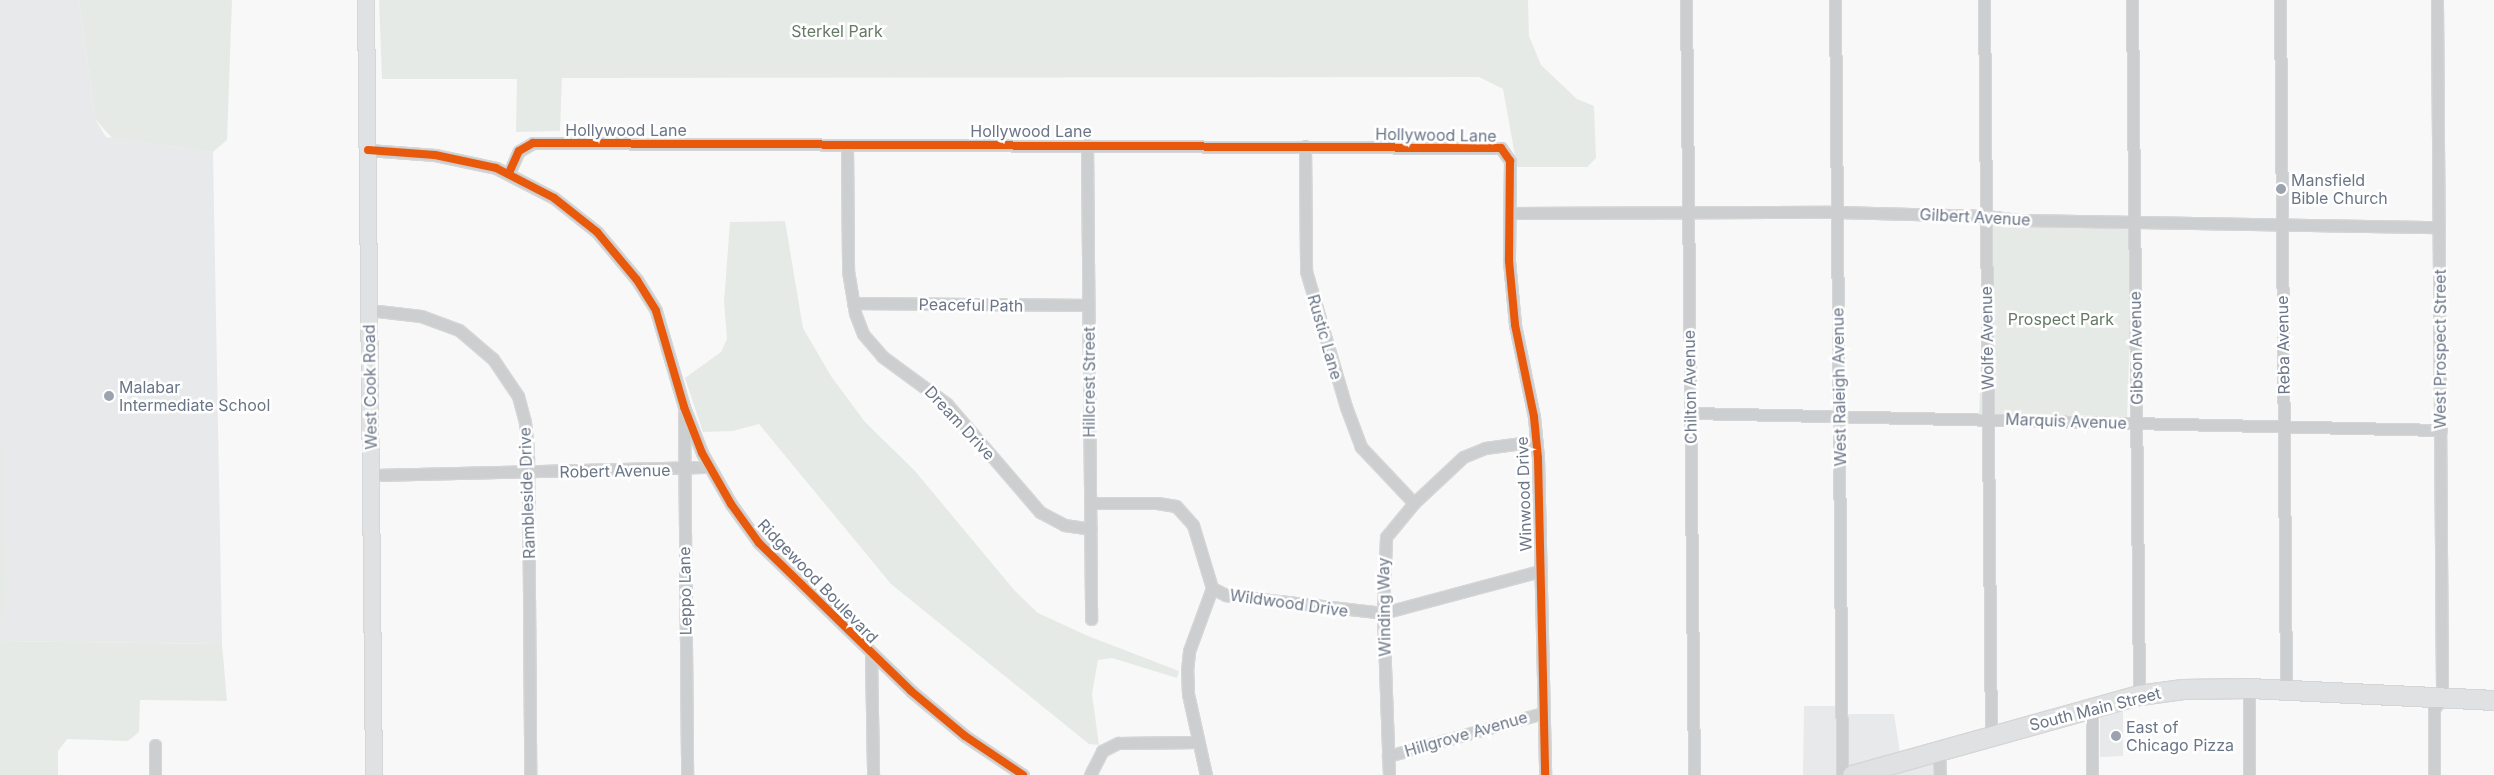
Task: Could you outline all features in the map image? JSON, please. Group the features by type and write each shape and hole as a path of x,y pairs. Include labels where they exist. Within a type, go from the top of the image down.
{"highway":[{"name":"South Main Street","path":"1852,775 2139,695 2212,687 2494,700"}],"main road":[{"name":"West Cook Road","path":"366,0 374,775"}],"street":[{"name":"Chilton Avenue","path":"1686,0 1694,775"},
{"name":"West Raleigh Avenue","path":"1835,0 1842,775"},
{"name":"Wolfe Avenue","path":"1984,0 1991,736"},
{"name":"Gibson Avenue","path":"2132,0 2139,695"},
{"name":"Reba Avenue","path":"2280,0 2286,690"},
{"name":"West Prospect Street","path":"2434,775 2434,709 2442,698 2437,0"},
{"name":"Hollywood Lane","path":"509,173 519,151 533,143 1501,148 1510,161 1510,213"},
{"name":"Hillcrest Street","path":"1087,145 1091,620"},
{"name":"Dream Drive","path":"847,146 848,271 857,322 869,343 947,404 1034,506 1064,525 1090,529"},
{"name":"Rustic Lane","path":"1305,146 1306,271 1340,389 1361,447 1414,503"},
{"name":"Ridgewood Boulevard","path":"368,150 435,155 482,164 509,173 554,198 584,220 637,280 662,326 684,407 708,467 759,543 871,655 950,724 1023,775"},
{"name":"Gilbert Avenue","path":"1510,213 1837,212 1986,216 2021,220 2134,220 2439,227"},
{"name":"Winwood Drive","path":"1510,213 1514,309 1537,441 1546,775"},
{"name":"Peaceful Path","path":"853,303 1088,304"},
{"name":"Rambleside Drive","path":"369,310 434,319 459,330 487,353 508,379 520,403 525,422 528,473 530,775"},
{"name":"Leppo Lane","path":"684,407 687,775"},
{"name":"Marquis Avenue","path":"1691,413 1988,418 2441,430"},
{"name":"Winding Way","path":"1389,775 1383,613 1386,537 1414,503 1451,466 1472,452 1537,441"},
{"name":"Robert Avenue","path":"371,475 684,470 708,467"},
{"name":"Wildwood Drive","path":"1090,503 1158,503 1176,506 1193,525 1212,588 1226,595 1383,613 1540,571"},
{"path":"1206,775 1186,684 1187,661 1212,588"},
{"path":"871,655 873,775"},
{"path":"2249,688 2249,775"},
{"path":"2092,708 2092,775"},
{"name":"Hillgrove Avenue","path":"1388,756 1543,713"},
{"path":"1090,775 1102,751 1118,743 1198,742"},
{"path":"155,745 155,775"},
{"path":"1940,751 1940,775"}],"shaded area":[{"name":"Malabar Intermediate School","path":"0,0 79,0 95,119 106,137 213,152 222,644 0,641"},
{"path":"2123,703 2123,756 2100,757 2100,710"},
{"path":"1804,706 1840,706 1841,714 1894,714 1901,759 1933,750 1933,775 1803,775"}],"green space":[{"path":"79,0 232,0 227,140 213,152 112,138 95,119"},
{"name":"Sterkel Park","path":"379,0 1528,0 1529,36 1541,65 1577,99 1594,106 1596,158 1587,167 1517,167 1503,89 1479,77 562,78 560,131 516,132 517,79 382,79"},
{"name":"Prospect Park","path":"1986,216 2134,221 2127,423 1979,418"},
{"path":"785,221 803,328 831,376 865,422 915,471 1015,591 1038,613 1088,636 1179,671 1177,678 1112,658 1098,660 1092,694 1099,745 1089,744 891,584 759,424 733,431 703,432 685,378 721,352 727,339 724,302 730,222"},
{"path":"0,449 4,449 5,617 0,617"},
{"path":"0,641 222,644 227,701 140,700 139,732 128,741 67,739 58,751 58,775 0,775"}],"cycle path":[{"path":"509,173 519,151 533,143 1501,148 1510,161 1509,261 1515,325 1534,417 1538,458 1545,775"},
{"path":"368,150 435,155 496,168 554,198 597,232 637,280 656,311 684,407 702,453 731,504 759,543 911,691 965,736 1023,775"}],"place":[{"name":"Mansfield Bible Church","path":"2281,189"},
{"name":"Malabar Intermediate School","path":"109,396"},
{"name":"East of Chicago Pizza","path":"2116,736"}]}
